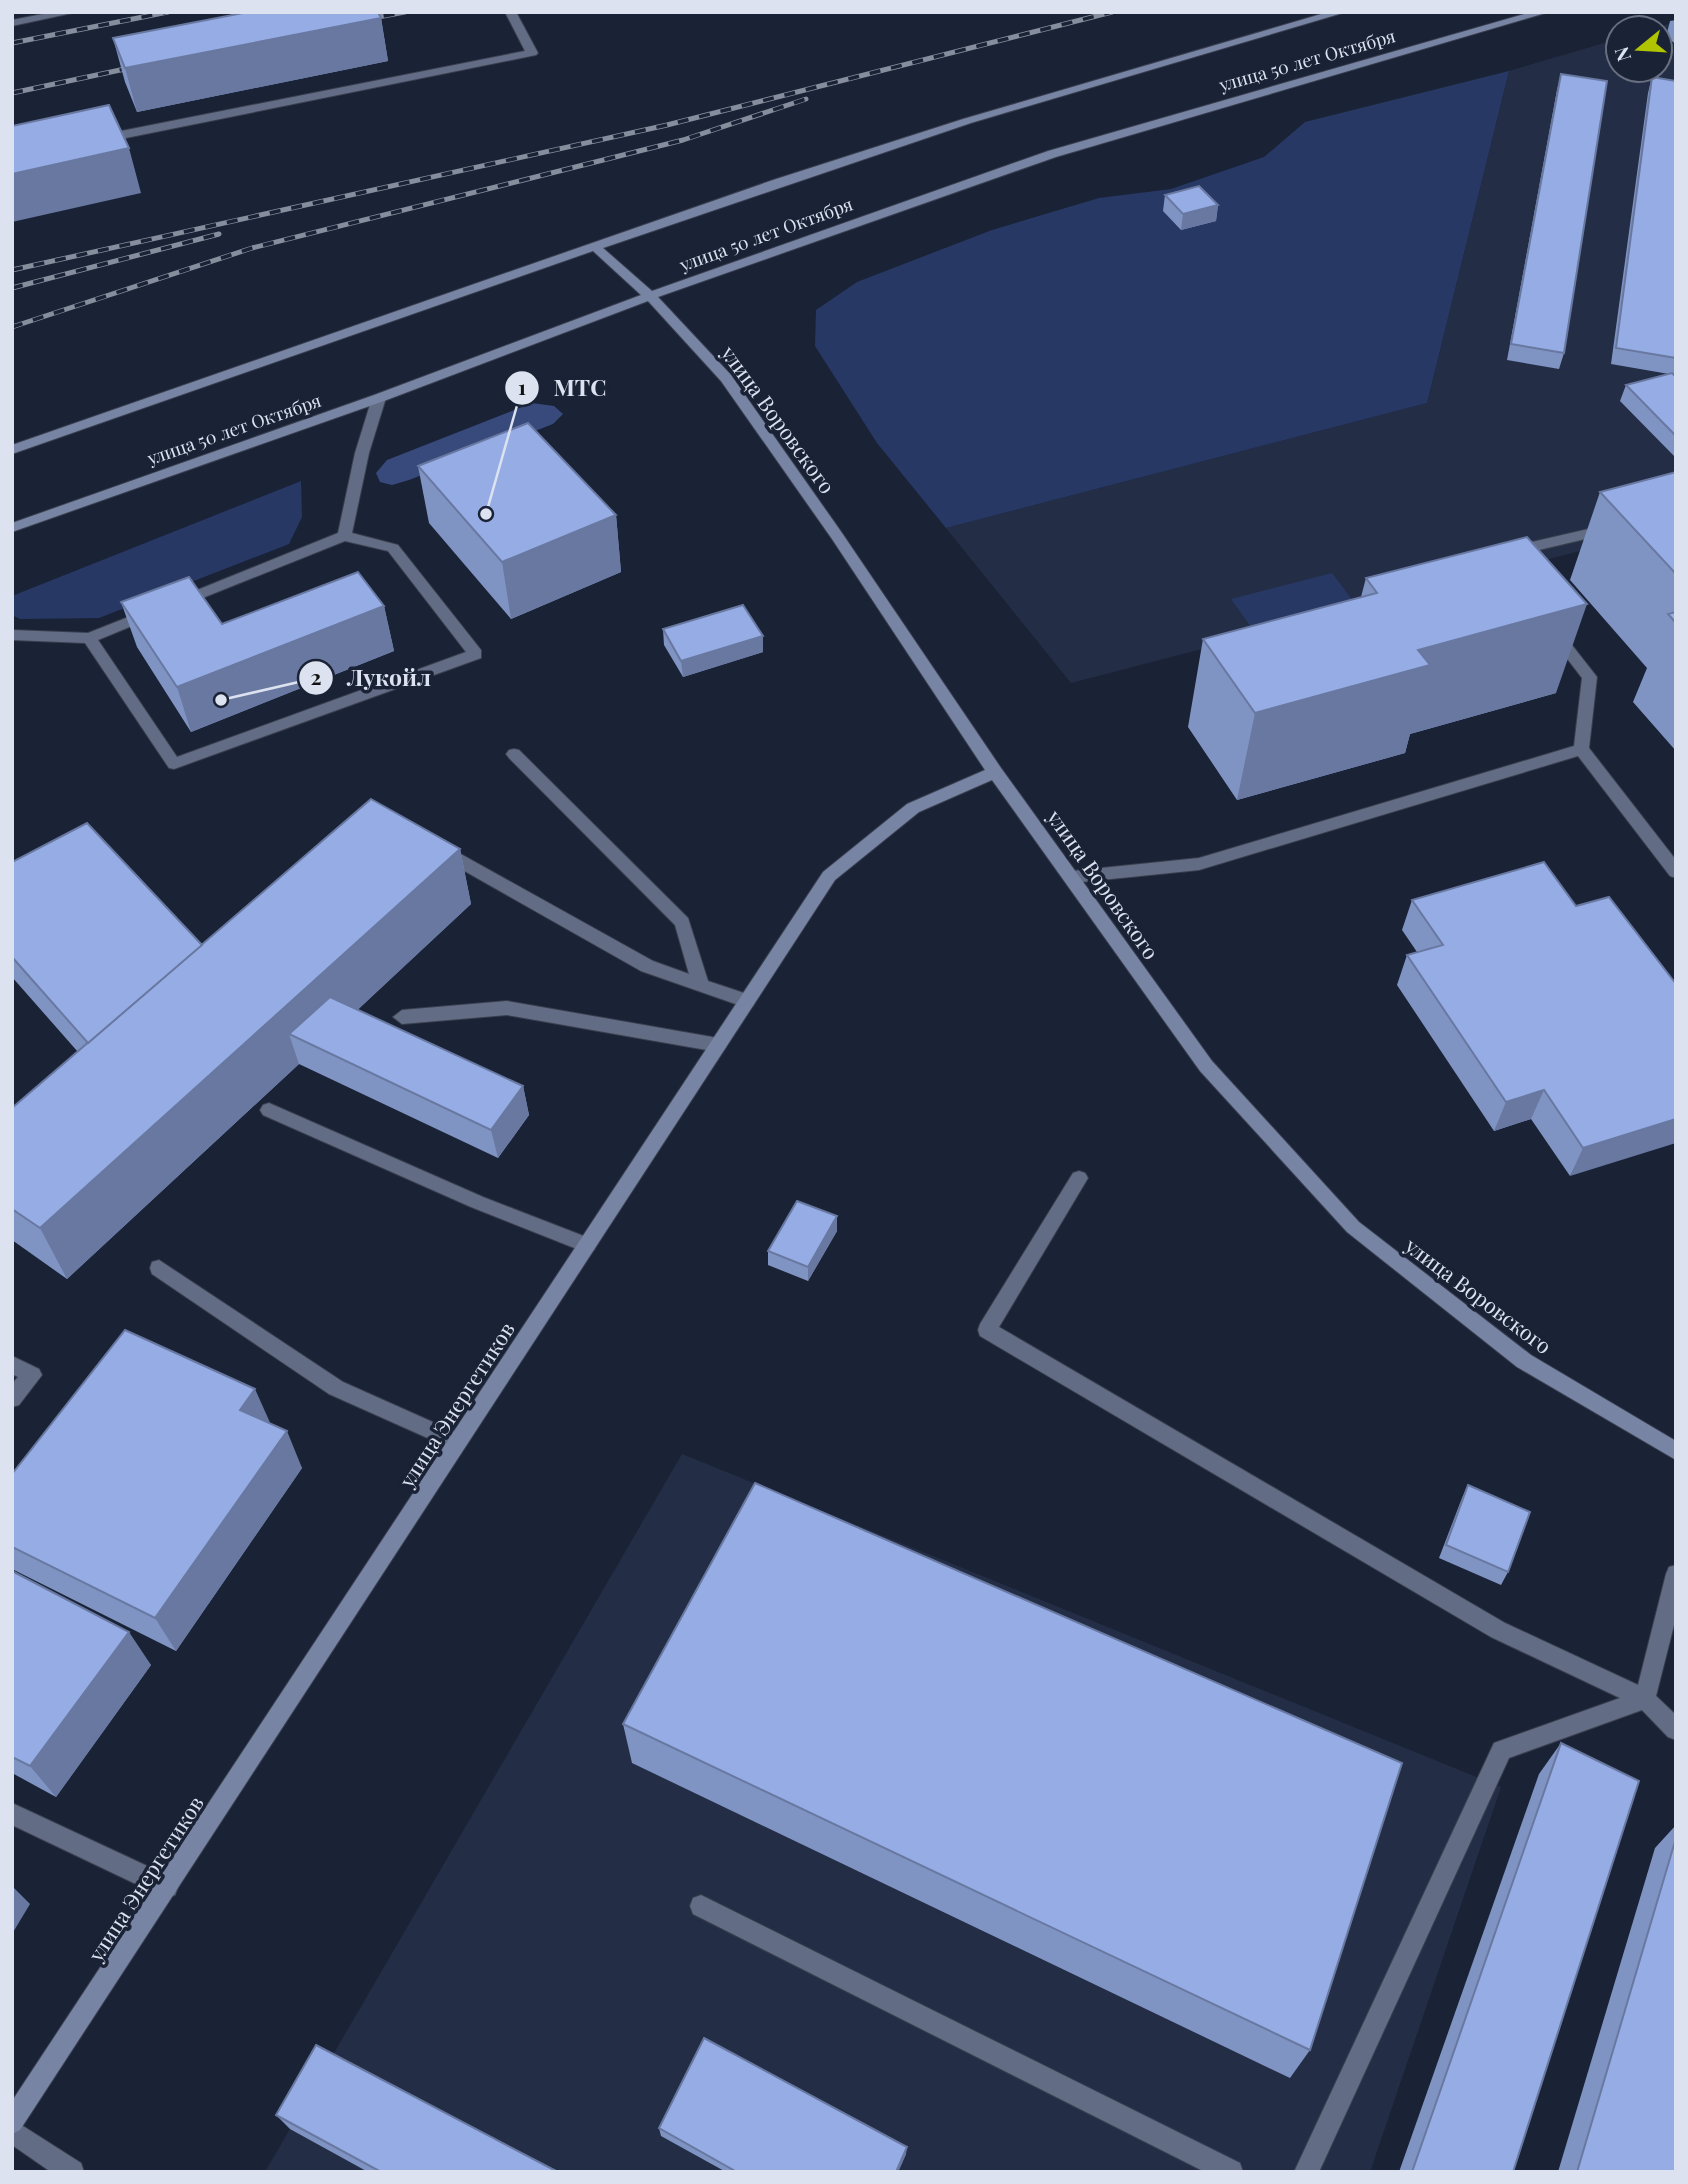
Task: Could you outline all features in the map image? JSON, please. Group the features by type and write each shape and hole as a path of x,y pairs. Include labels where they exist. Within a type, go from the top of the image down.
{"main road":[{"name":"улица 50 лет Октября","path":"12,450 593,245 967,121 1341,12"},
{"name":"улица 50 лет Октября","path":"12,528 379,398 650,296 1052,154 1544,12"},
{"name":"улица Воровского","path":"593,245 650,296 726,378 837,536 995,772 1206,1066 1353,1227 1524,1361 1676,1451"},
{"name":"улица Энергетиков","path":"12,2122 829,876 913,808 995,772"}],"lane":[{"path":"12,23 72,12"},
{"path":"93,141 532,52 510,12"},
{"path":"344,536 362,453 379,398"},
{"path":"1493,555 1624,525"},
{"path":"12,635 89,638 344,536 393,548 476,653 174,764 89,638"},
{"path":"1550,626 1590,677 1581,748 1676,872"},
{"path":"1072,877 1199,863 1581,748"},
{"path":"514,754 682,922 701,985"},
{"path":"432,845 647,966 747,1001"},
{"path":"402,1017 506,1008 718,1045"},
{"path":"269,1110 477,1202 587,1245"},
{"path":"1079,1178 987,1330 1498,1630 1645,1699 1676,1730"},
{"path":"159,1268 337,1388 457,1442"},
{"path":"12,1364 32,1375 12,1399"},
{"path":"1645,1699 1676,1574"},
{"path":"1306,2172 1502,1750 1645,1699"},
{"path":"12,1814 167,1887"},
{"path":"701,1906 1231,2172"},
{"path":"12,2131 72,2172"}],"shaded area":[{"path":"1674,23 1676,526 1071,683 946,528 1427,403 1509,71 1604,43 1604,84 1674,84"},
{"path":"1509,71 1427,403 946,528 877,443 815,346 816,310 857,282 992,230 1099,198 1171,189 1264,157 1305,122"},
{"path":"532,403 554,406 563,414 553,424 409,480 392,485 380,482 376,473 387,460"},
{"path":"301,481 302,517 289,544 99,618 20,619 12,615 12,596"},
{"path":"1332,573 1356,605 1254,631 1231,599"},
{"path":"682,1454 1501,1787 1370,2172 265,2172"}],"building":[{"path":"248,12 378,12 381,18 125,68 113,38"},
{"path":"1561,74 1604,81 1607,84 1564,353 1511,344"},
{"path":"1676,81 1676,358 1616,348 1651,84 1674,84"},
{"path":"109,105 129,148 12,174 12,126"},
{"path":"1199,186 1218,205 1183,214 1165,195"},
{"path":"1672,373 1676,377 1676,436 1626,385"},
{"path":"528,423 616,515 502,562 418,466"},
{"path":"1676,472 1676,574 1600,492"},
{"path":"1527,537 1587,604 1418,650 1430,665 1255,713 1203,639 1377,593 1366,578"},
{"path":"358,572 384,606 177,687 121,602 189,577 222,624"},
{"path":"743,605 763,636 681,661 663,629"},
{"path":"1676,612 1676,623 1668,614"},
{"path":"371,799 460,849 40,1228 12,1209 12,1108"},
{"path":"87,823 202,945 88,1043 12,957 12,862"},
{"path":"1544,862 1576,906 1609,897 1676,984 1676,1119 1583,1148 1544,1090 1506,1102 1407,955 1443,945 1412,900"},
{"path":"330,997 523,1086 491,1130 289,1034"},
{"path":"797,1201 837,1216 808,1267 768,1251"},
{"path":"125,1330 255,1389 240,1410 287,1431 155,1618 12,1547 12,1474"},
{"path":"755,1483 1402,1763 1310,2050 623,1724"},
{"path":"1468,1485 1530,1512 1508,1572 1446,1545"},
{"path":"12,1571 129,1632 30,1766 12,1757"},
{"path":"1561,1743 1639,1781 1513,2172 1412,2172"},
{"path":"1676,1838 1676,2172 1577,2172"},
{"path":"704,2038 907,2147 896,2172 737,2172 659,2128"},
{"path":"316,2045 558,2172 381,2172 276,2115"}],"railway":[{"path":"12,43 168,12"},
{"path":"362,20 405,12"},
{"path":"12,270 667,125 1112,12"},
{"path":"12,93 139,66"},
{"path":"12,327 252,248 683,140 806,99"},
{"path":"12,288 219,234"}],"place":[{"name":"МТС","path":"486,514"},
{"name":"Лукойл","path":"221,700"}]}
